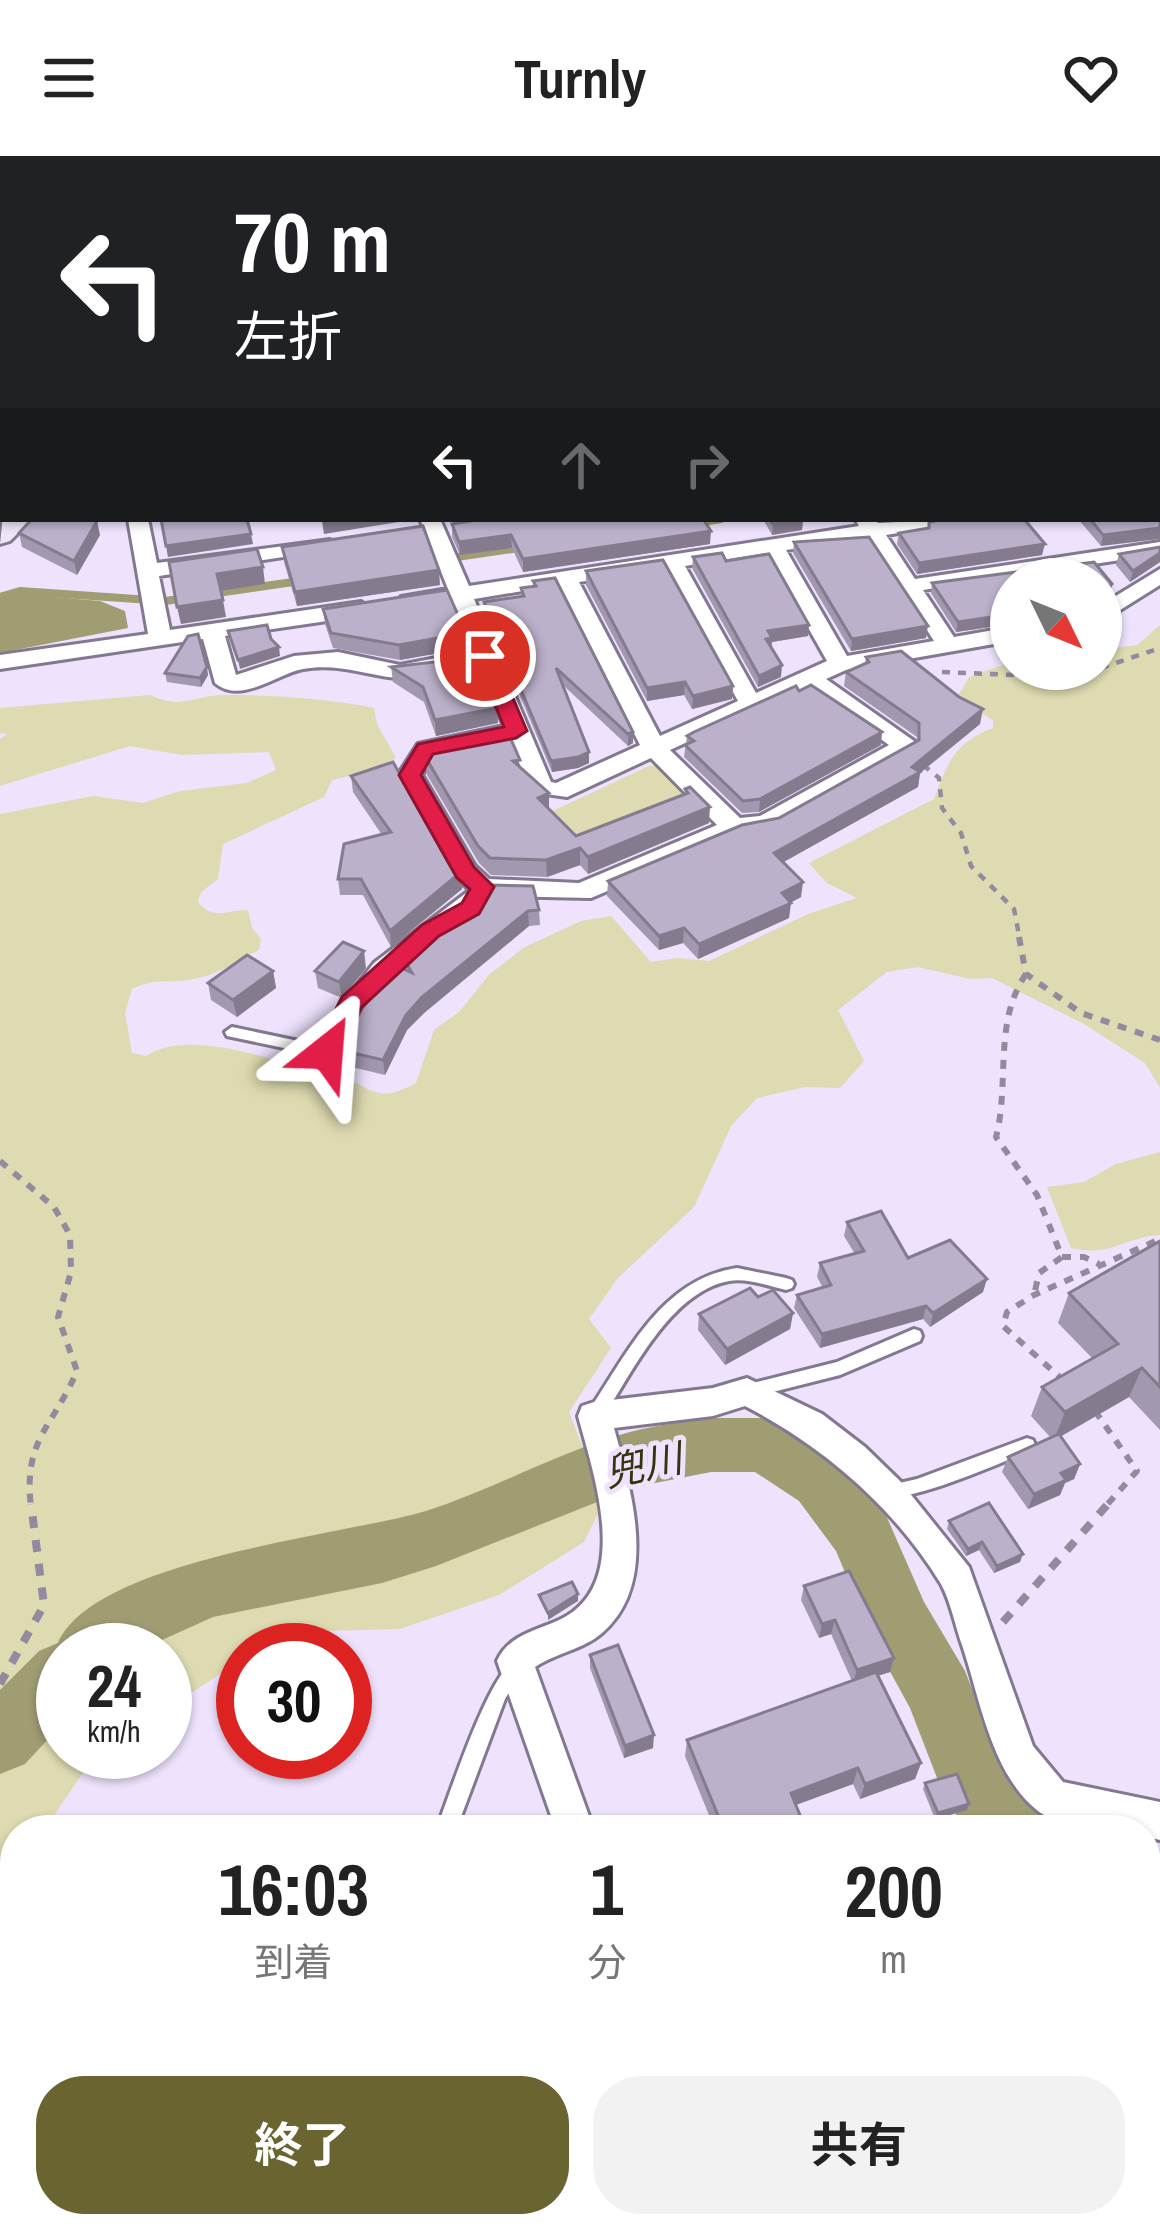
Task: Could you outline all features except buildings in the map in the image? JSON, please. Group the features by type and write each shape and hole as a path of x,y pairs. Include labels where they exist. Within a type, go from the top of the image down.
{"street":[{"path":"140,522 160,638"},
{"path":"0,662 460,595 908,522"},
{"path":"868,525 947,644"},
{"path":"433,526 541,787 558,791 840,664 990,637"},
{"path":"148,571 346,542"},
{"path":"773,546 840,664"},
{"path":"909,586 1160,548"},
{"path":"672,562 751,704"},
{"path":"1122,601 1160,575"},
{"path":"566,578 654,748 734,827"},
{"path":"212,631 227,683 253,680 294,663 338,658 400,672 485,656"},
{"path":"516,731 426,749 410,775 465,872 483,887 582,892 734,827 766,824 906,746 809,677"},
{"path":"327,1052 351,1003 431,931 470,908 483,887"},
{"path":"569,1815 514,1661 525,1651 592,1621 612,1588 620,1546 619,1506 594,1416 713,1402 747,1391 810,1424 888,1492 958,1578 1018,1757 1052,1799 1131,1815"}],"lane":[{"path":"232,1032 327,1052"},
{"path":"594,1416 670,1308 694,1285 734,1274 786,1284"},
{"path":"747,1391 840,1368 914,1336"},
{"path":"888,1492 917,1486 1027,1444"},
{"path":"452,1815 498,1694 514,1670"}],"path":[{"path":"1122,661 1160,648"},
{"path":"927,670 990,673"},
{"path":"899,750 939,778 942,808 962,833 971,866 1014,909 1026,974 1005,1024 1004,1106 997,1137 1037,1195 1062,1257"},
{"path":"1026,974 1081,1013 1160,1040"},
{"path":"0,1161 48,1198 68,1222 74,1247 57,1314 77,1371 65,1399 31,1450 29,1499 44,1605 0,1684"},
{"path":"1071,1387 1003,1326 1007,1312 1034,1295 1160,1239"},
{"path":"1034,1295 1039,1273 1062,1257 1084,1257 1102,1265"},
{"path":"980,1650 1137,1471 1088,1402"}],"shaded area":[{"path":"20,594 100,601 125,611 128,628 0,653 0,600"},
{"path":"1160,625 1160,1088 1145,1063 1084,1024 992,978 970,979 918,967 887,972 838,1010 864,1061 840,1088 805,1087 757,1098 731,1126 694,1207 618,1278 589,1319 611,1348 569,1412 604,1501 584,1542 499,1595 400,1629 372,1630 372,1623 216,1623 216,1677 192,1692 192,1623 36,1623 36,1779 79,1779 54,1815 0,1815 0,814 93,796 143,803 180,791 247,783 276,770 269,752 182,755 130,746 0,786 0,739 8,734 0,733 0,708 150,695 179,702 223,695 374,708 377,724 396,758 377,769 332,780 324,797 223,844 218,879 201,892 198,902 215,913 248,910 252,928 261,939 259,950 207,976 132,989 125,1013 132,1053 146,1056 167,1047 220,1047 386,1094 416,1083 434,1030 459,1012 489,975 523,948 581,921 611,916 651,962 709,961 808,914 857,898 827,883 809,863 934,799 954,756 969,740 993,728 993,720 957,698 969,677 990,670 990,690 1122,690 1122,647 1137,645"},
{"path":"649,766 661,766 690,795 574,847 542,816"},
{"path":"1160,1152 1160,1235 1107,1249 1071,1248 1047,1187 1084,1182 1116,1164"}],"waterway":[{"path":"696,523 702,522"},
{"path":"423,562 519,548"},
{"path":"210,594 300,581"},
{"path":"0,597 20,591 165,601 187,598"},
{"name":"兜川","path":"127,1623 206,1588 382,1553 436,1537 630,1460 711,1445 765,1445 822,1481 862,1534 899,1622 940,1694 969,1771 999,1815"},
{"name":"兜川","path":"0,1740 36,1702"}],"route":[{"path":"327,1052 351,1003 431,931 470,908 483,887 465,872 410,775 426,749 516,731 485,656"}]}
